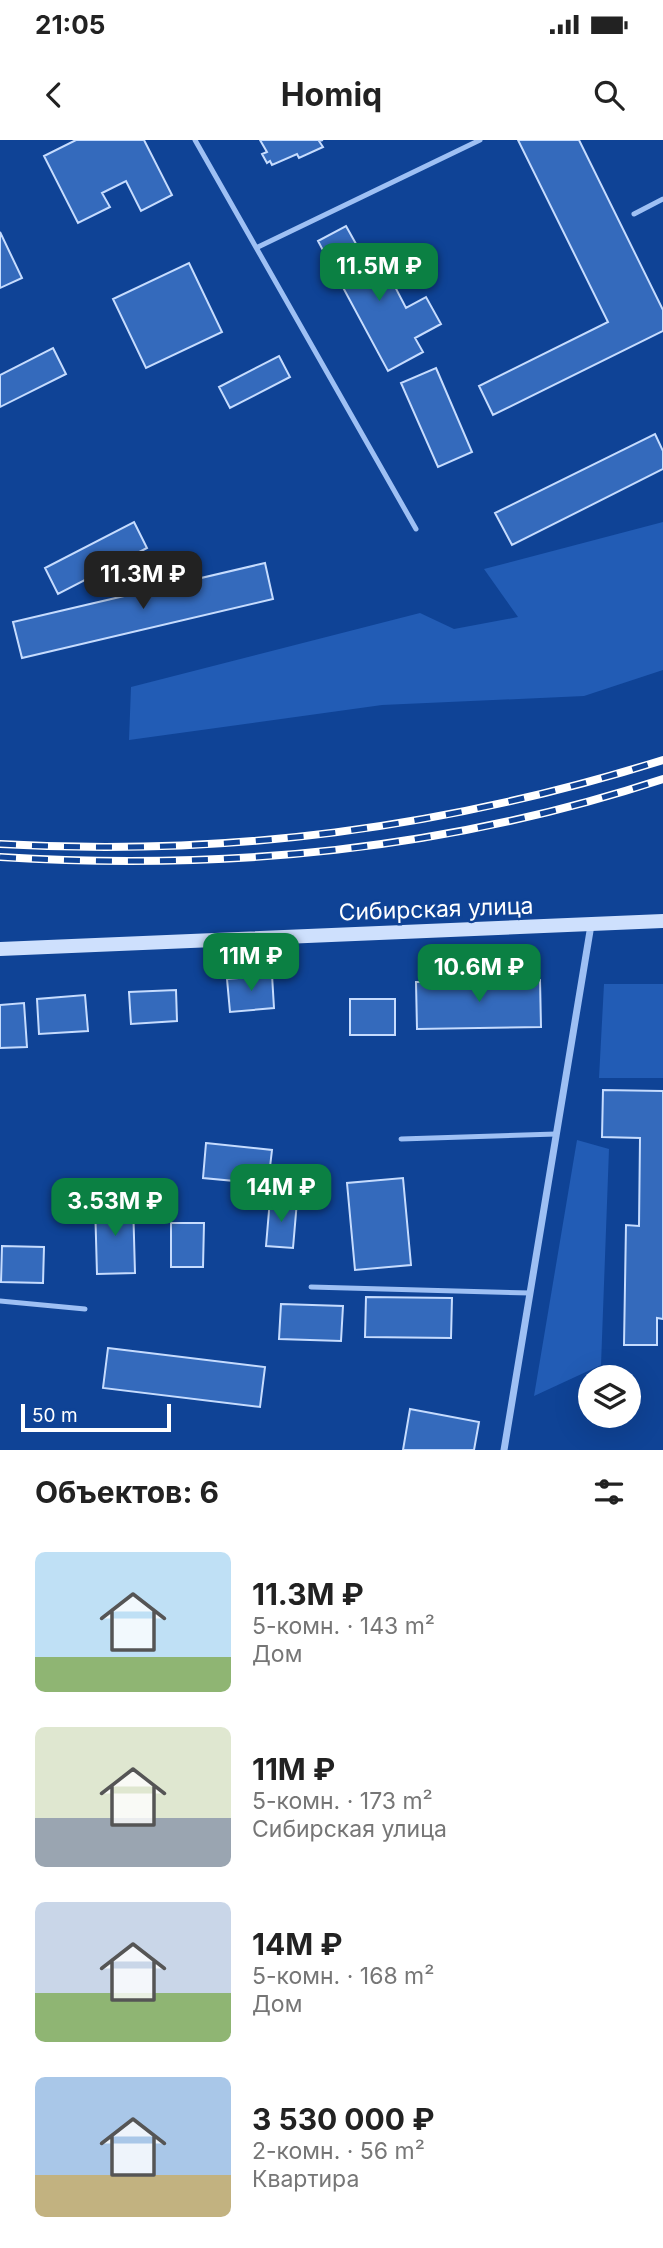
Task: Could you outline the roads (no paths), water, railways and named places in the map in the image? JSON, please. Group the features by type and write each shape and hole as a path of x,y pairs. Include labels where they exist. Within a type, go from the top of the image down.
{"main road":[{"name":"Сибирская улица","path":"0,949 663,921"}],"street":[{"path":"504,1450 591,925"}],"lane":[{"path":"195,140 416,528"},
{"path":"258,247 480,140"},
{"path":"634,214 663,199"},
{"path":"401,1139 556,1134"},
{"path":"312,1287 530,1293"},
{"path":"0,1301 85,1309"}],"railway":[{"path":"0,844 169,846 335,832 500,804 663,760"},
{"path":"0,857 169,861 336,850 418,839 500,823 663,779"}]}
